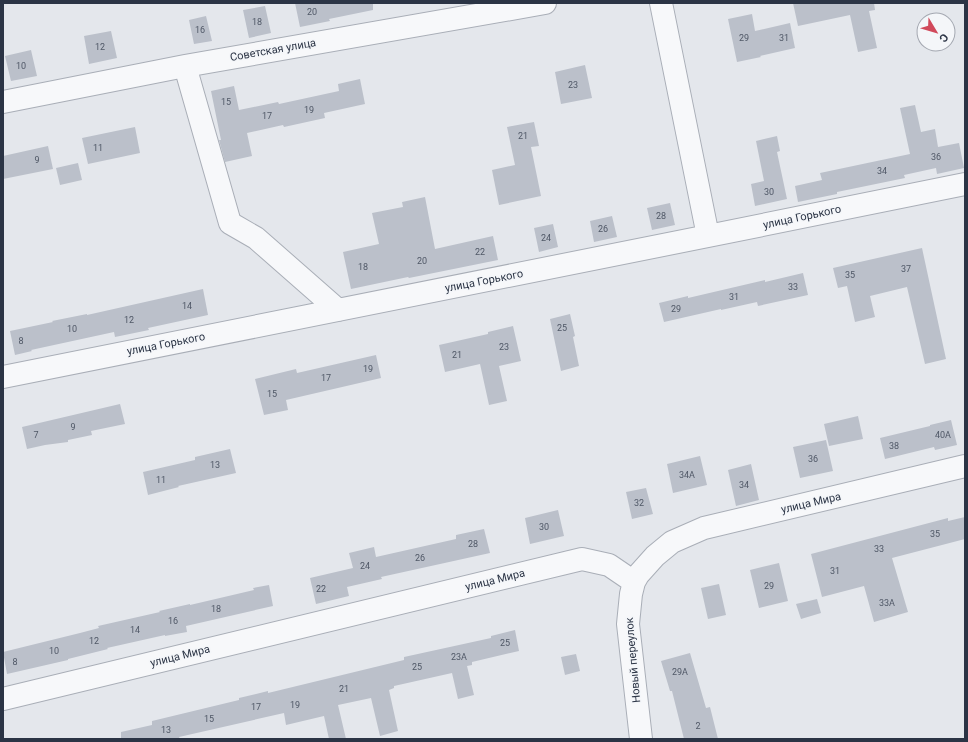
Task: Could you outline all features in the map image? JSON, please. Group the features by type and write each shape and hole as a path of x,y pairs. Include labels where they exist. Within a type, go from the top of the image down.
{"street":[{"name":"Советская улица","path":"3,102 185,66 545,3"},
{"path":"661,3 708,236"},
{"path":"185,66 230,223 256,238 338,310"},
{"name":"улица Горького","path":"3,377 965,184"},
{"name":"улица Мира","path":"3,699 582,559 609,565 636,578 655,556 672,542 704,528 965,466"},
{"name":"Новый переулок","path":"636,578 631,594 628,624 641,739"}],"building":[{"path":"295,3 373,3 373,10 329,19 330,21 300,27"},
{"path":"793,3 874,3 875,10 869,11 877,48 858,52 850,15 798,26"},
{"path":"265,6 271,33 249,38 243,10"},
{"path":"752,14 755,31 790,23 795,48 737,62 728,19"},
{"path":"206,16 212,41 194,44 189,20"},
{"path":"111,31 117,58 89,64 84,36"},
{"path":"31,50 37,76 11,81 5,56"},
{"path":"585,65 592,98 561,104 555,72"},
{"path":"360,79 365,104 324,113 325,118 247,133 252,156 225,162 219,140 221,140 211,91 234,86 239,110 278,102 279,104 339,91 338,84"},
{"path":"915,105 921,132 935,129 938,147 959,143 964,168 937,174 936,168 904,175 905,178 837,192 837,194 798,202 795,186 822,180 820,173 910,154 900,108"},
{"path":"534,122 539,146 531,147 541,196 499,205 492,170 515,165 507,127"},
{"path":"135,127 140,153 88,164 82,138"},
{"path":"777,136 780,151 777,152 787,199 755,206 751,184 764,181 756,141"},
{"path":"48,146 53,169 3,179 3,156"},
{"path":"78,163 82,180 60,185 56,168"},
{"path":"425,197 435,249 493,236 498,260 351,289 343,252 379,244 372,213 403,207 402,202"},
{"path":"670,203 675,225 652,230 647,208"},
{"path":"612,216 617,237 594,242 590,221"},
{"path":"553,224 558,247 539,252 534,228"},
{"path":"922,248 946,359 925,364 907,287 870,296 875,317 855,322 847,286 838,288 833,268"},
{"path":"803,273 808,295 758,306 757,302 664,322 659,303"},
{"path":"203,289 208,315 148,328 149,330 115,337 114,332 31,350 32,351 15,355 10,331"},
{"path":"570,314 579,366 561,371 550,319"},
{"path":"513,326 521,361 499,366 507,401 489,405 480,364 445,372 439,345 488,334 488,332"},
{"path":"376,355 381,378 286,400 288,410 264,415 255,379 296,369 297,373"},
{"path":"120,404 125,424 91,431 92,435 68,440 68,442 27,449 22,427"},
{"path":"858,416 863,439 829,446 824,424"},
{"path":"951,420 957,445 935,450 934,447 885,459 880,438"},
{"path":"826,440 833,471 800,478 793,447"},
{"path":"230,449 236,473 178,486 179,487 148,495 143,472 195,460 195,457"},
{"path":"700,456 707,485 673,493 667,464"},
{"path":"751,464 759,500 736,506 728,470"},
{"path":"646,488 653,514 632,519 626,492"},
{"path":"558,510 564,536 530,544 525,518"},
{"path":"965,517 965,539 892,558 908,612 874,622 864,586 822,597 811,554 948,518 948,521"},
{"path":"484,529 490,553 381,577 382,579 347,587 349,596 316,604 310,578 353,568 349,553 374,547 376,557 456,539 456,535"},
{"path":"779,563 788,601 759,608 750,570"},
{"path":"719,584 726,615 708,619 701,588"},
{"path":"269,585 273,606 186,626 187,632 165,635 107,648 108,649 68,660 7,674 3,652 99,628 98,626 254,590 253,588"},
{"path":"817,599 821,613 801,619 796,604"},
{"path":"515,630 519,651 472,662 472,665 467,666 474,695 458,699 452,673 394,686 394,688 389,690 398,731 380,736 371,698 338,705 346,739 329,739 324,716 286,725 284,713 179,737 180,739 121,739 121,732 152,725 152,721 239,700 239,698 268,691 268,693 404,660 404,657 491,638 491,636"},
{"path":"690,653 706,708 710,707 718,739 684,739 672,691 670,691 661,661"},
{"path":"576,654 580,671 565,675 561,657"}]}
